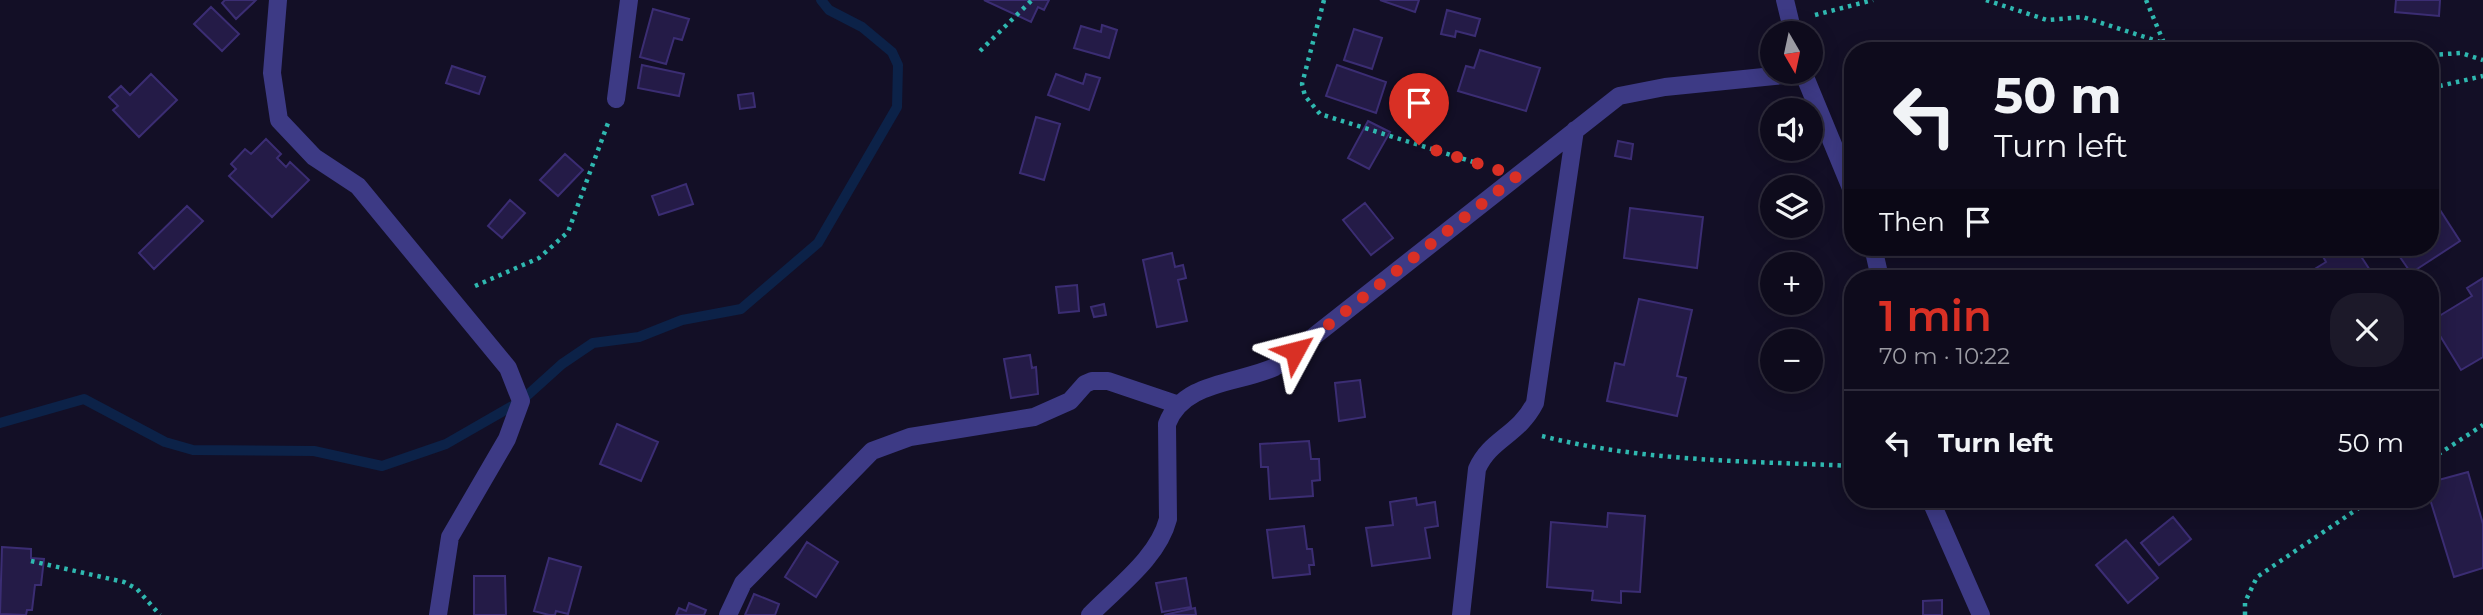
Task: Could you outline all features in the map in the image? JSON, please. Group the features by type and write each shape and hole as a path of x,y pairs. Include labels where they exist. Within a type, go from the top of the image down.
{"street":[{"path":"278,0 272,73 279,120 314,157 358,186 508,368 521,401 507,439 450,537 439,615"},
{"path":"616,99 629,0"},
{"path":"1785,0 1790,21"},
{"path":"1090,615 1157,547 1164,532 1168,519 1167,424 1176,404 1204,388 1255,376 1275,367 1619,96 1642,90 1760,77"},
{"path":"1808,84 1844,171"},
{"path":"1461,615 1477,469 1484,453 1517,430 1535,403 1575,130"},
{"path":"728,615 743,583 872,451 910,437 1034,417 1070,401 1085,384 1093,381 1108,381 1176,404"},
{"path":"1934,508 1981,615"}],"path":[{"path":"980,51 1032,0"},
{"path":"1324,0 1302,84 1314,109 1320,114 1517,176"},
{"path":"1810,21 1873,0"},
{"path":"1986,0 2048,20 2083,17 2161,42"},
{"path":"2146,0 2164,42"},
{"path":"2439,54 2461,53 2483,60"},
{"path":"2439,86 2483,76"},
{"path":"448,298 539,258 568,232 616,99"},
{"path":"2439,454 2483,425"},
{"path":"1517,430 1595,450 1651,456 1844,466"},
{"path":"2245,615 2245,602 2257,577 2359,508"},
{"path":"31,561 124,582 137,589 160,615"}],"building":[{"path":"225,0 256,0 236,19 222,3"},
{"path":"984,0 1049,0 1044,10 1038,7 1031,22"},
{"path":"1380,0 1419,0 1415,12"},
{"path":"2396,0 2440,0 2439,16 2395,12"},
{"path":"211,7 239,34 222,51 194,24"},
{"path":"653,9 689,19 682,40 674,38 666,64 640,57"},
{"path":"1447,10 1480,19 1475,36 1456,31 1455,37 1441,34"},
{"path":"1102,25 1117,30 1109,58 1074,48 1081,26 1101,32"},
{"path":"1354,29 1382,38 1372,69 1344,60"},
{"path":"1480,50 1540,68 1526,111 1458,91 1466,66 1474,68"},
{"path":"642,65 684,74 679,96 638,88"},
{"path":"1337,65 1386,82 1376,113 1326,96"},
{"path":"452,66 485,77 479,94 446,83"},
{"path":"151,74 177,100 139,137 113,110 118,106 109,97 121,86 130,95"},
{"path":"1056,74 1083,84 1086,74 1100,78 1089,110 1048,95"},
{"path":"753,93 755,107 740,109 738,95"},
{"path":"1036,117 1060,124 1044,180 1020,173"},
{"path":"1368,121 1390,132 1369,169 1348,158"},
{"path":"266,139 281,154 277,158 286,167 290,162 309,180 272,217 229,176 236,169 231,164 245,149 251,154"},
{"path":"1618,141 1633,144 1631,159 1615,156"},
{"path":"565,154 583,170 558,196 540,180"},
{"path":"686,184 693,204 659,215 652,196"},
{"path":"510,200 525,213 502,238 488,226"},
{"path":"1365,203 1393,238 1371,255 1343,220"},
{"path":"187,206 203,221 154,269 139,253"},
{"path":"1630,208 1703,217 1697,268 1624,258"},
{"path":"2439,208 2460,241 2439,255"},
{"path":"1172,253 1175,267 1183,265 1186,278 1178,280 1187,321 1157,327 1143,260"},
{"path":"2323,256 2361,256 2370,270 2313,270 2326,262"},
{"path":"2399,256 2437,256 2416,270 2409,270"},
{"path":"2483,278 2483,357 2461,370 2439,334 2439,316 2472,296 2467,288"},
{"path":"1077,285 1079,311 1059,313 1056,287"},
{"path":"1639,299 1692,310 1677,376 1686,378 1677,416 1607,401 1615,363 1624,365"},
{"path":"1104,304 1106,315 1094,317 1091,307"},
{"path":"1030,355 1032,368 1036,367 1038,394 1011,398 1004,359"},
{"path":"1360,380 1365,417 1339,421 1335,383"},
{"path":"617,424 658,442 641,481 600,464"},
{"path":"1309,441 1311,459 1319,459 1320,480 1312,481 1313,496 1270,499 1268,467 1261,467 1260,444"},
{"path":"2468,472 2483,524 2483,568 2454,577 2433,508 2439,508 2439,480"},
{"path":"1416,498 1417,505 1435,502 1438,526 1425,528 1430,558 1372,566 1366,528 1393,525 1390,502"},
{"path":"1608,513 1645,516 1640,592 1621,591 1621,603 1592,600 1593,591 1547,587 1551,522 1607,527"},
{"path":"2173,517 2191,539 2159,565 2141,543"},
{"path":"1304,526 1307,549 1312,549 1314,565 1309,565 1310,574 1273,578 1267,530"},
{"path":"2126,540 2158,578 2128,603 2096,565"},
{"path":"807,542 838,562 816,597 785,577"},
{"path":"2,547 31,549 31,558 44,559 41,585 35,585 32,610 27,610 26,615 0,614"},
{"path":"549,558 581,567 568,614 556,611 555,615 549,615 534,611"},
{"path":"474,576 505,576 506,615 474,615"},
{"path":"1186,578 1191,607 1162,612 1156,583"},
{"path":"754,594 779,604 775,615 745,615"},
{"path":"1942,600 1942,615 1923,615 1923,601"},
{"path":"689,603 706,610 704,615 676,615 679,608 686,611"},
{"path":"1195,608 1196,615 1164,615"}],"waterway":[{"path":"0,423 84,399 165,442 193,450 314,451 382,466 446,444 521,401 562,364 593,343 639,337 682,320 741,309 818,243 897,107 898,65 892,52 862,27 829,10 821,0"}],"route":[{"path":"1295,351 1517,176 1419,145"}]}
